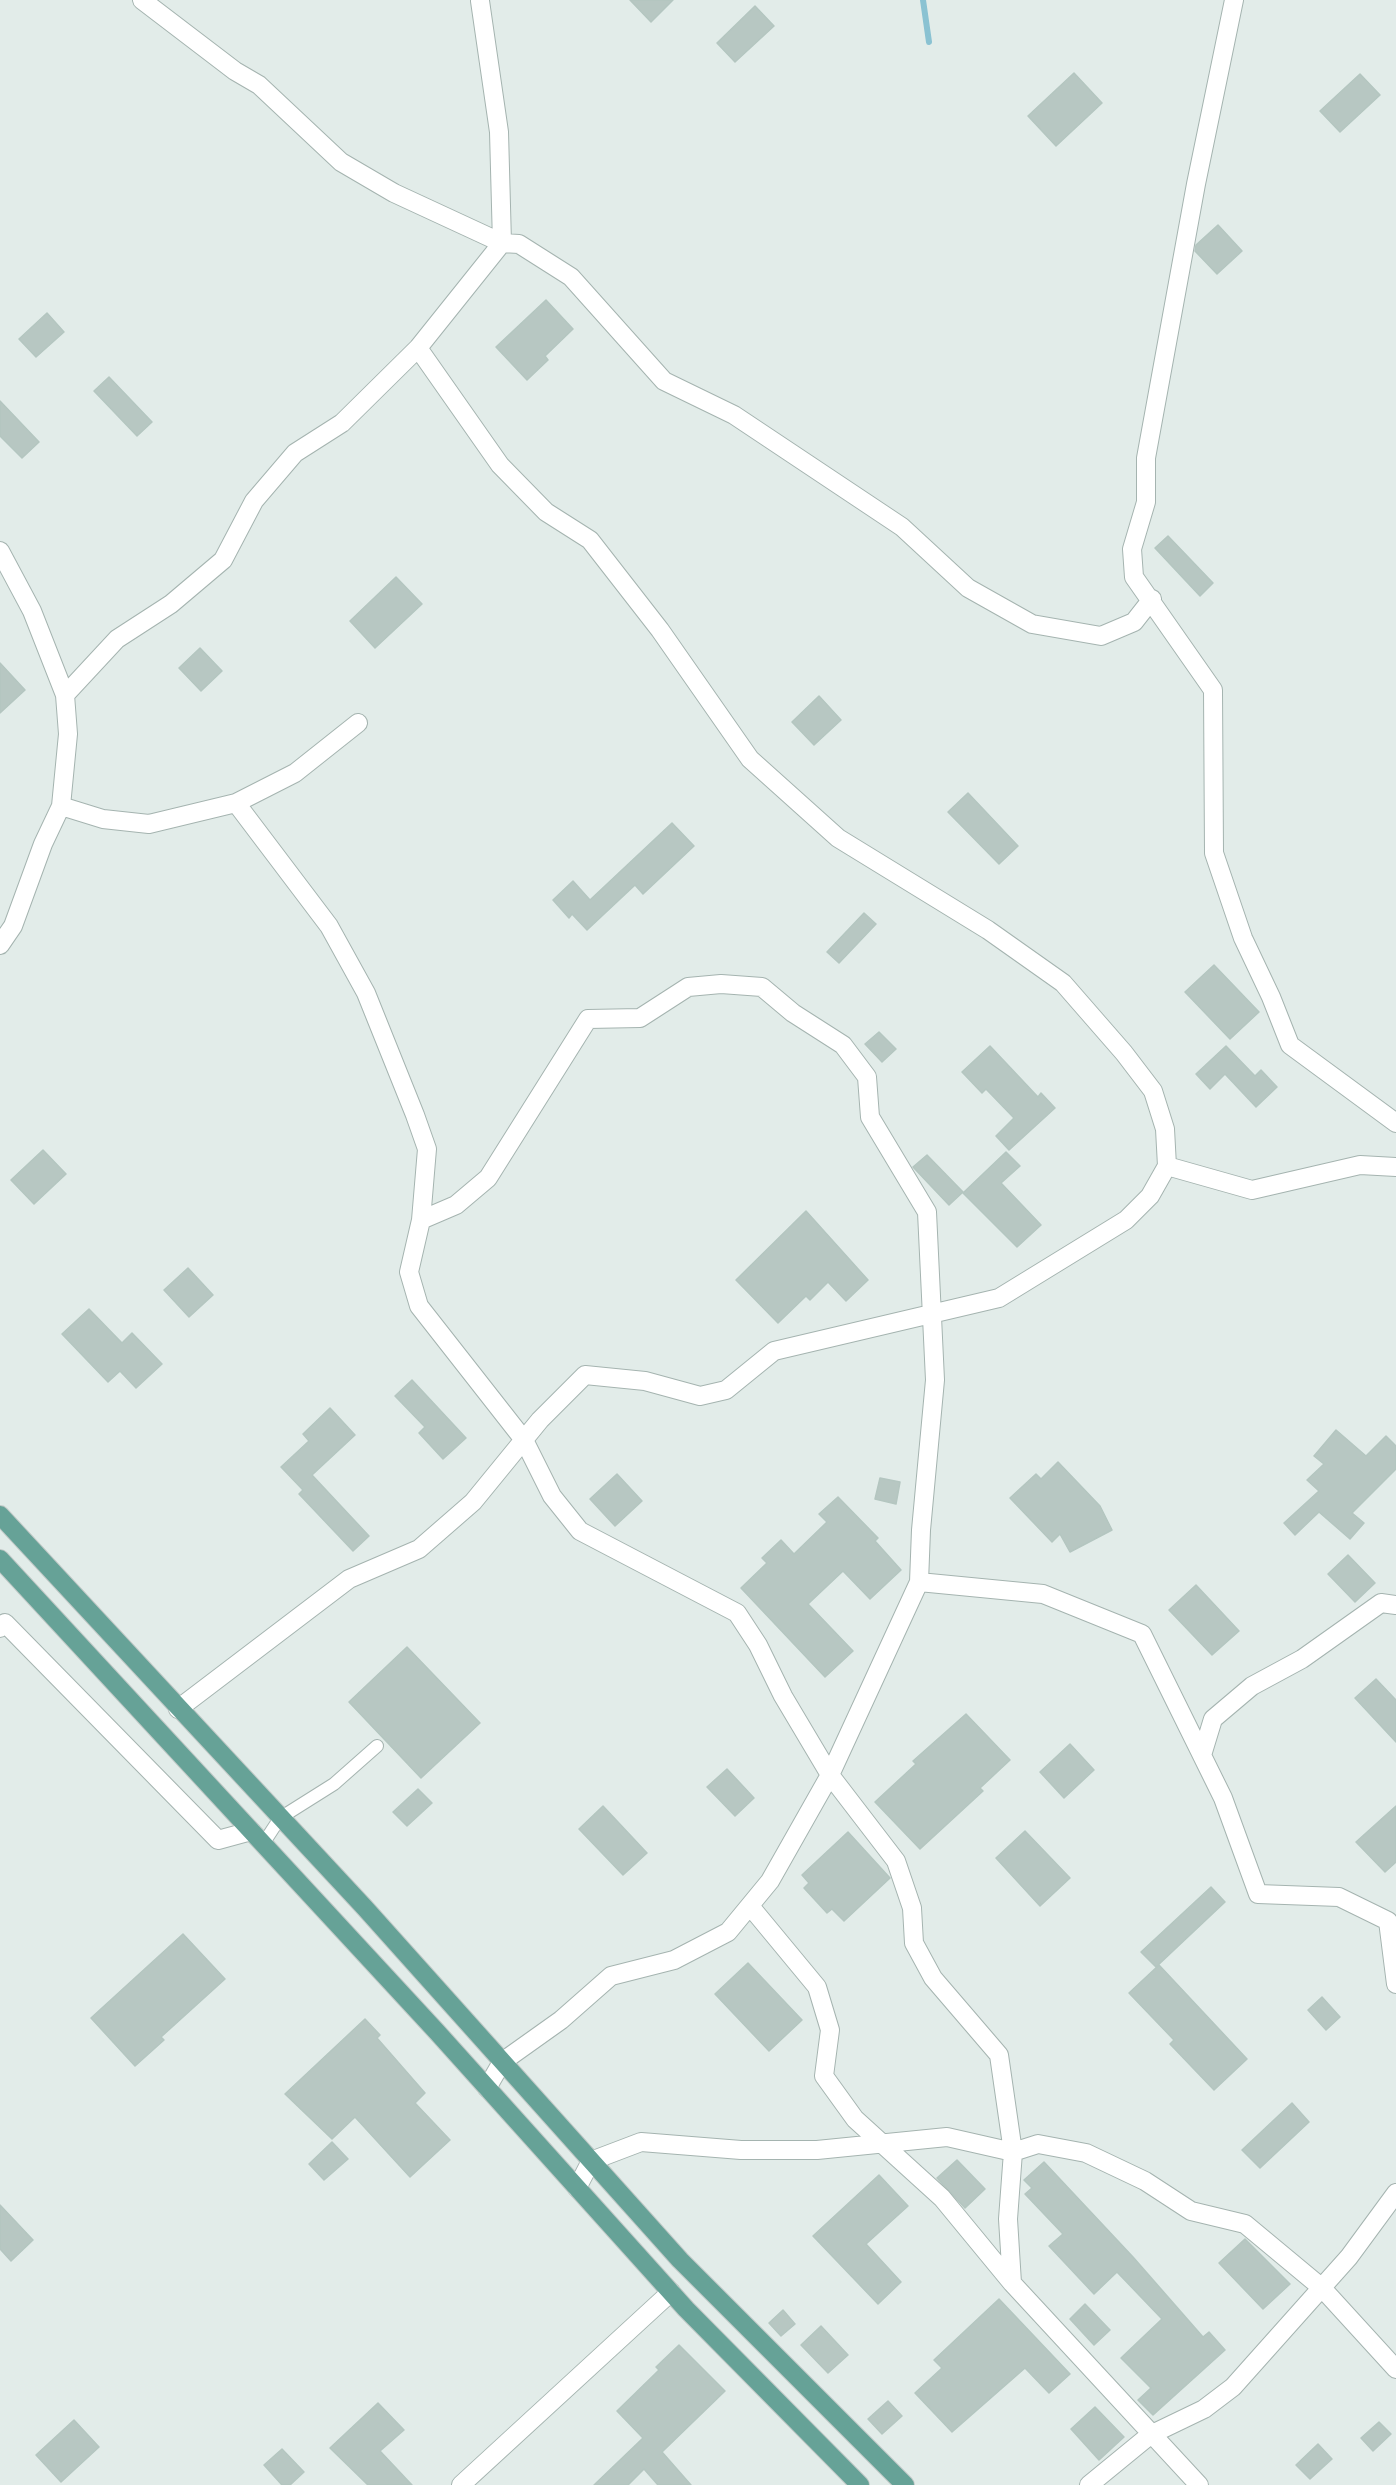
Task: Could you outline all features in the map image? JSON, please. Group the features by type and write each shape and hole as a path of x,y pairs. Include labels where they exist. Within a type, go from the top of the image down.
{"main road":[{"path":"0,1515 280,1818 680,2260 905,2485"},
{"path":"0,1559 487,2088 671,2292 860,2485"}],"street":[{"path":"142,0 235,70 259,85 341,162 394,193 502,243 519,244 571,277 664,381 734,415 902,527 968,588 1032,624 1101,636 1134,622 1152,599"},
{"path":"1234,0 1178,277 1146,458 1146,502 1132,549 1134,577 1152,599 1214,690 1215,852 1243,938 1272,997 1290,1045 1396,1123"},
{"path":"65,695 117,639 171,604 223,560 254,501 295,453 342,423 418,348 502,243 499,132 480,1"},
{"path":"178,1709 349,1580 419,1549 473,1502 524,1440 585,1374 645,1381 700,1396 726,1390 774,1351 934,1312 999,1299 1126,1220 1150,1196 1167,1166 1165,1129 1153,1091 1124,1053 1063,983 988,930 838,838 750,759 660,630 590,540 546,512 500,465 418,348"},
{"path":"0,551 32,611 65,695 68,734 61,806 42,844 13,926 0,945"},
{"path":"61,806 103,819 149,825 236,803 295,773 358,723"},
{"path":"236,803 329,926 366,993 427,1149 421,1220 409,1272 419,1306 524,1440 552,1496 580,1531 737,1613 758,1645 783,1696 830,1775 896,1861 912,1908 914,1943 933,1978 999,2055 1013,2152 1008,2219 1012,2283"},
{"path":"421,1220 456,1205 488,1178 588,1019 640,1017 688,987 721,984 762,987 793,1013 843,1045 867,1077 870,1117 927,1212 936,1380 921,1530 919,1582 830,1775 770,1881 728,1932 674,1960 611,1976 561,2020 502,2062 487,2088"},
{"path":"1167,1166 1252,1190 1360,1165 1396,1167"},
{"path":"919,1582 1043,1594 1142,1634 1223,1798 1258,1894 1339,1897 1388,1921 1396,1984"},
{"path":"1202,1755 1213,1719 1252,1686 1302,1659 1381,1603 1396,1605"},
{"path":"0,1628 5,1623 218,1840 257,1838"},
{"path":"750,1906 817,1987 830,2030 824,2076 855,2119 942,2198 1012,2283 1150,2435 1199,2485"},
{"path":"577,2188 591,2161 641,2142 741,2150 817,2150 947,2137 1013,2152 1038,2144 1086,2153 1145,2181 1191,2211 1245,2224 1322,2288 1396,2369"},
{"path":"1089,2485 1150,2435 1204,2409 1233,2387 1370,2232 1396,2193"},
{"path":"461,2485 671,2292"}],"lane":[{"path":"257,1838 280,1818 334,1784 377,1746"}],"building":[{"path":"630,0 673,0 651,22"},
{"path":"755,6 774,26 735,62 717,43"},
{"path":"1074,73 1102,103 1056,146 1028,116"},
{"path":"1360,74 1380,95 1340,132 1320,111"},
{"path":"1218,225 1242,251 1217,274 1195,251 1196,245"},
{"path":"546,300 573,329 545,356 548,360 527,380 496,347"},
{"path":"47,313 64,332 36,357 19,339"},
{"path":"109,377 152,422 137,436 94,391"},
{"path":"0,401 39,442 22,458 0,436"},
{"path":"1168,536 1213,583 1200,596 1155,548"},
{"path":"396,577 422,604 375,648 350,621"},
{"path":"200,648 222,671 201,691 179,668"},
{"path":"0,663 25,690 0,713"},
{"path":"819,696 841,720 814,745 792,722"},
{"path":"968,793 1018,846 999,864 948,812"},
{"path":"672,823 694,846 643,894 635,885 587,930 572,914 569,918 553,900 573,881 590,900"},
{"path":"864,913 876,924 839,963 827,952"},
{"path":"1214,965 1259,1012 1230,1039 1185,992"},
{"path":"879,1032 896,1049 882,1062 865,1044"},
{"path":"990,1046 1038,1097 1041,1093 1055,1108 1009,1150 996,1136 1014,1118 986,1089 982,1093 962,1072"},
{"path":"1226,1046 1255,1076 1261,1070 1277,1087 1256,1107 1225,1074 1210,1089 1196,1074"},
{"path":"43,1150 66,1174 34,1204 11,1180"},
{"path":"1006,1152 1020,1166 1001,1183 1041,1225 1017,1247 963,1193"},
{"path":"927,1155 963,1192 949,1205 913,1167"},
{"path":"806,1211 868,1280 846,1301 828,1282 810,1300 806,1296 778,1323 736,1280"},
{"path":"188,1268 213,1295 189,1317 164,1290"},
{"path":"89,1309 122,1343 132,1333 162,1364 136,1388 120,1371 108,1382 62,1334"},
{"path":"412,1380 466,1438 443,1459 419,1433 425,1427 395,1396"},
{"path":"330,1408 355,1435 312,1475 369,1536 353,1551 299,1494 303,1490 281,1467 309,1441 303,1434"},
{"path":"1336,1430 1366,1456 1386,1436 1396,1446 1396,1469 1352,1513 1364,1523 1350,1539 1319,1512 1295,1535 1284,1523 1319,1491 1307,1480 1324,1464 1314,1456"},
{"path":"1058,1462 1100,1506 1112,1530 1070,1552 1060,1534 1052,1542 1010,1498 1036,1474 1041,1479"},
{"path":"617,1474 642,1501 615,1526 590,1499"},
{"path":"880,1478 900,1482 896,1504 875,1499"},
{"path":"838,1497 878,1538 875,1541 901,1570 870,1599 843,1571 808,1604 853,1651 825,1677 741,1588 767,1563 762,1558 781,1540 794,1554 827,1522 819,1514"},
{"path":"1348,1555 1375,1583 1355,1602 1328,1574"},
{"path":"1196,1585 1239,1631 1212,1655 1169,1610"},
{"path":"407,1647 480,1723 421,1778 349,1702"},
{"path":"1376,1679 1396,1700 1396,1742 1355,1698"},
{"path":"966,1714 1010,1760 980,1788 983,1791 920,1849 875,1802 916,1764 913,1761"},
{"path":"1070,1744 1094,1770 1064,1798 1040,1772"},
{"path":"727,1769 754,1798 735,1816 707,1787"},
{"path":"418,1789 432,1803 407,1826 393,1812"},
{"path":"603,1806 647,1853 623,1875 579,1829"},
{"path":"1396,1806 1396,1862 1385,1872 1356,1842"},
{"path":"1025,1831 1070,1878 1040,1906 996,1858"},
{"path":"848,1832 890,1878 844,1921 832,1909 827,1913 804,1888 809,1883 802,1875"},
{"path":"1211,1887 1225,1902 1156,1967 1141,1952"},
{"path":"183,1934 225,1979 161,2037 164,2040 135,2066 91,2018"},
{"path":"748,1963 802,2020 769,2051 715,1994"},
{"path":"1159,1965 1247,2059 1214,2090 1170,2044 1174,2040 1129,1993"},
{"path":"1322,1997 1340,2017 1326,2030 1308,2010"},
{"path":"365,2019 380,2035 377,2038 425,2093 415,2103 450,2140 410,2177 355,2117 332,2139 285,2094"},
{"path":"1292,2103 1309,2122 1260,2168 1242,2150"},
{"path":"332,2142 348,2159 324,2180 309,2164"},
{"path":"957,2160 985,2189 965,2208 937,2178"},
{"path":"1044,2162 1133,2257 1203,2337 1209,2332 1225,2350 1153,2415 1138,2400 1151,2388 1121,2358 1162,2319 1117,2272 1094,2294 1049,2246 1063,2234 1025,2194 1032,2188 1024,2180"},
{"path":"879,2175 908,2206 866,2244 901,2282 878,2304 813,2236"},
{"path":"0,2205 33,2240 11,2261 0,2249"},
{"path":"1245,2239 1290,2284 1263,2309 1219,2263"},
{"path":"999,2299 1070,2374 1049,2393 1025,2368 952,2432 915,2393 942,2368 934,2360"},
{"path":"1085,2304 1110,2330 1094,2345 1070,2319"},
{"path":"783,2310 795,2324 781,2336 769,2323"},
{"path":"821,2326 848,2355 828,2373 801,2345"},
{"path":"679,2345 725,2391 662,2452 691,2485 658,2485 644,2469 628,2485 594,2485 643,2438 617,2411 659,2370 656,2367"},
{"path":"888,2401 902,2416 882,2434 868,2419"},
{"path":"378,2403 404,2430 380,2451 412,2485 368,2485 330,2448"},
{"path":"1095,2407 1124,2437 1099,2460 1071,2429"},
{"path":"74,2420 99,2447 61,2482 36,2455"},
{"path":"1379,2422 1391,2434 1373,2451 1361,2438"},
{"path":"1318,2444 1332,2459 1310,2479 1296,2465"},
{"path":"282,2449 304,2472 290,2485 282,2485 264,2465"}],"waterway":[{"path":"923,0 929,42"}]}
